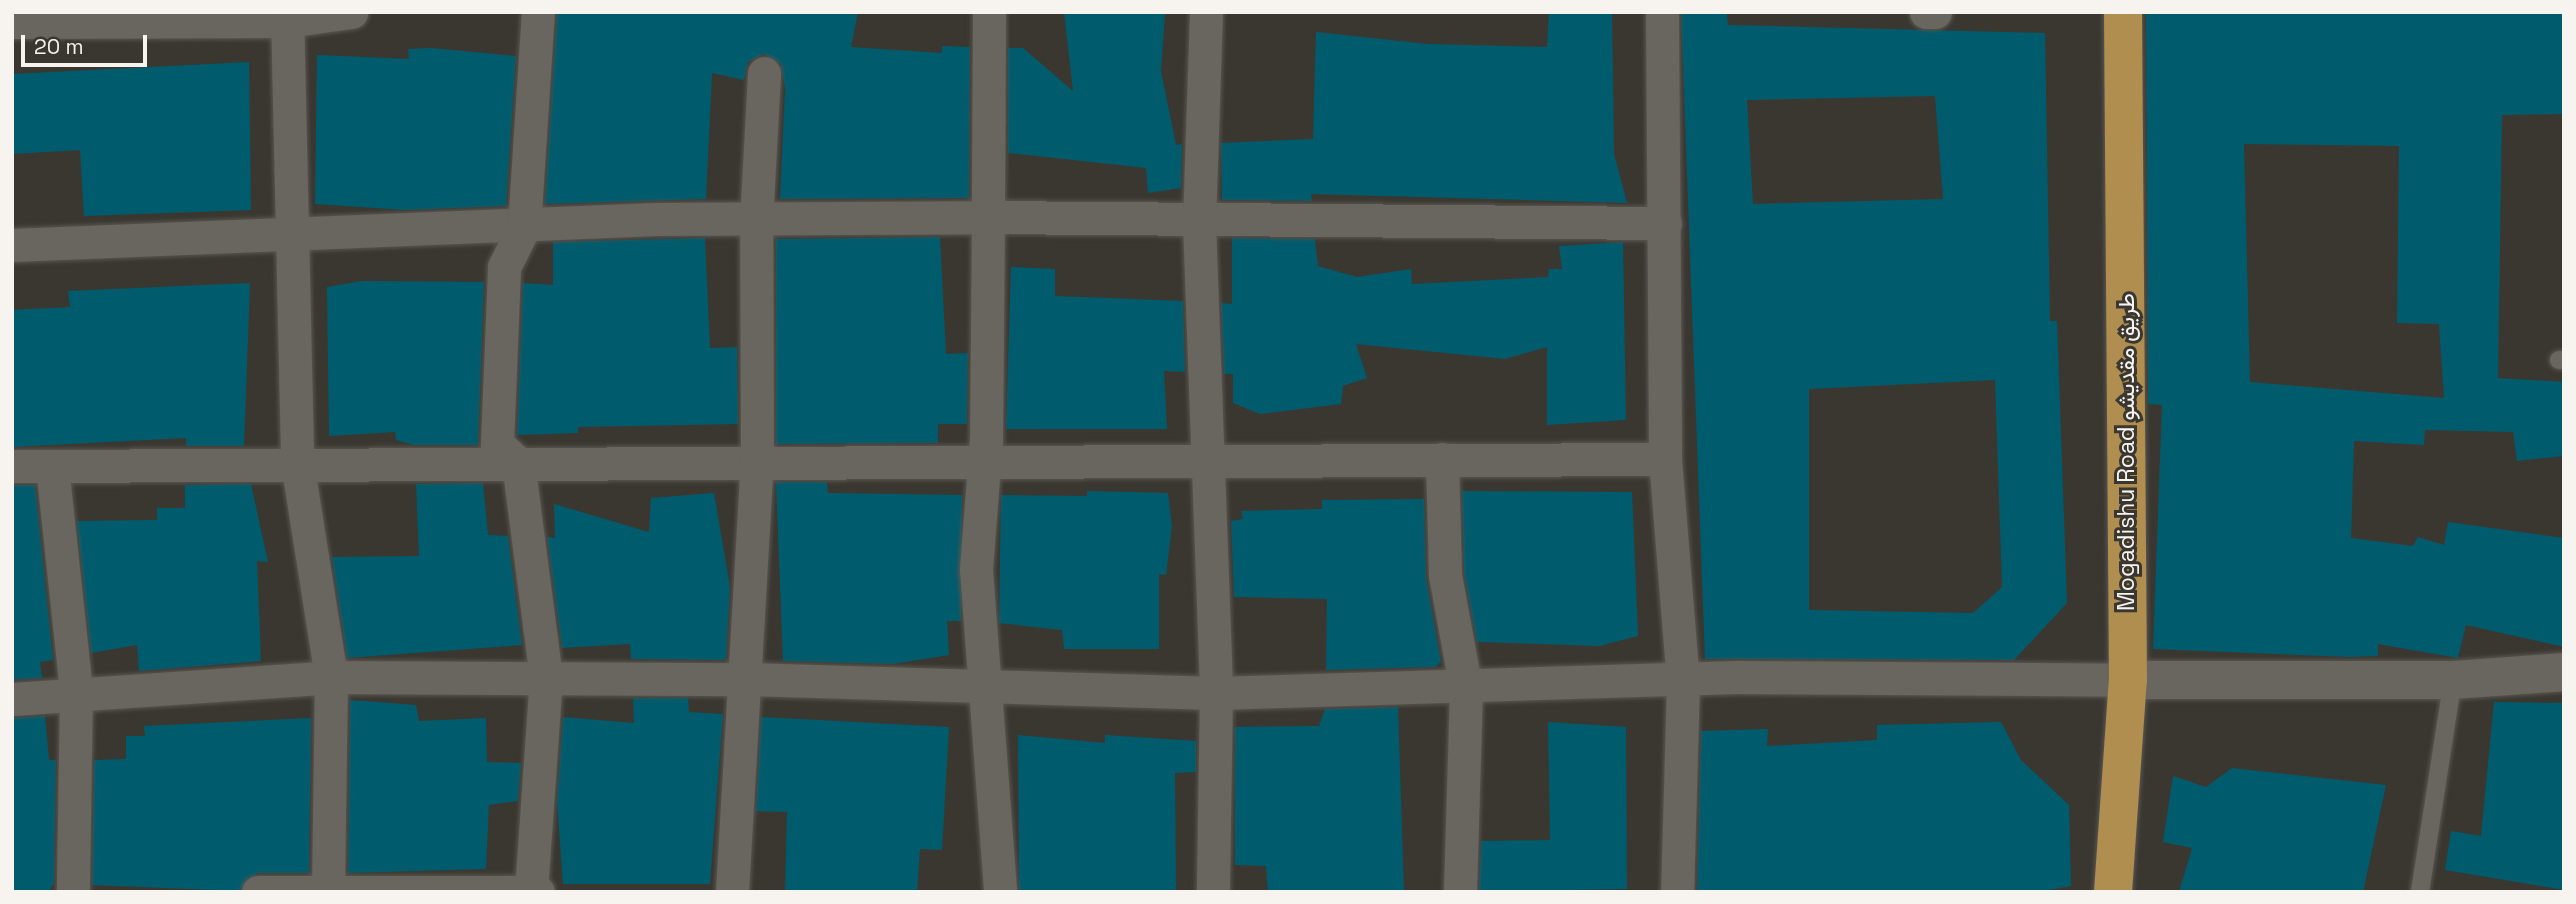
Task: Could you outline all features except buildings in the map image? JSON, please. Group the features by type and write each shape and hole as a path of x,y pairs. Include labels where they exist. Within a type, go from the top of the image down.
{"highway":[{"name":"Mogadishu Road طريق مقديشو","path":"2113,892 2128,680 2123,12"}],"street":[{"path":"12,22 287,17 351,12"},
{"path":"531,891 546,678 518,463 497,444 504,267 524,227 538,12"},
{"path":"989,12 984,463 976,570 1000,892"},
{"path":"1206,12 1199,223 1205,461 1216,693 1213,892"},
{"path":"1662,12 1665,459 1683,681 1677,892"},
{"path":"1926,12 1935,12"},
{"path":"287,17 297,462 331,677 329,889"},
{"path":"732,892 748,679 757,462 756,222 764,73"},
{"path":"12,245 293,233 988,217 1199,223 1665,223"},
{"path":"1442,459 1445,575 1466,689 1460,892"},
{"path":"12,466 297,462 984,463 1665,459"},
{"path":"52,466 76,692 74,892"},
{"path":"12,699 76,692 331,677 748,679 986,690 1216,693 1466,689 1683,681 2453,680 2564,672"},
{"path":"258,892 329,889 538,892"}],"lane":[{"path":"2420,892 2453,680"}]}
